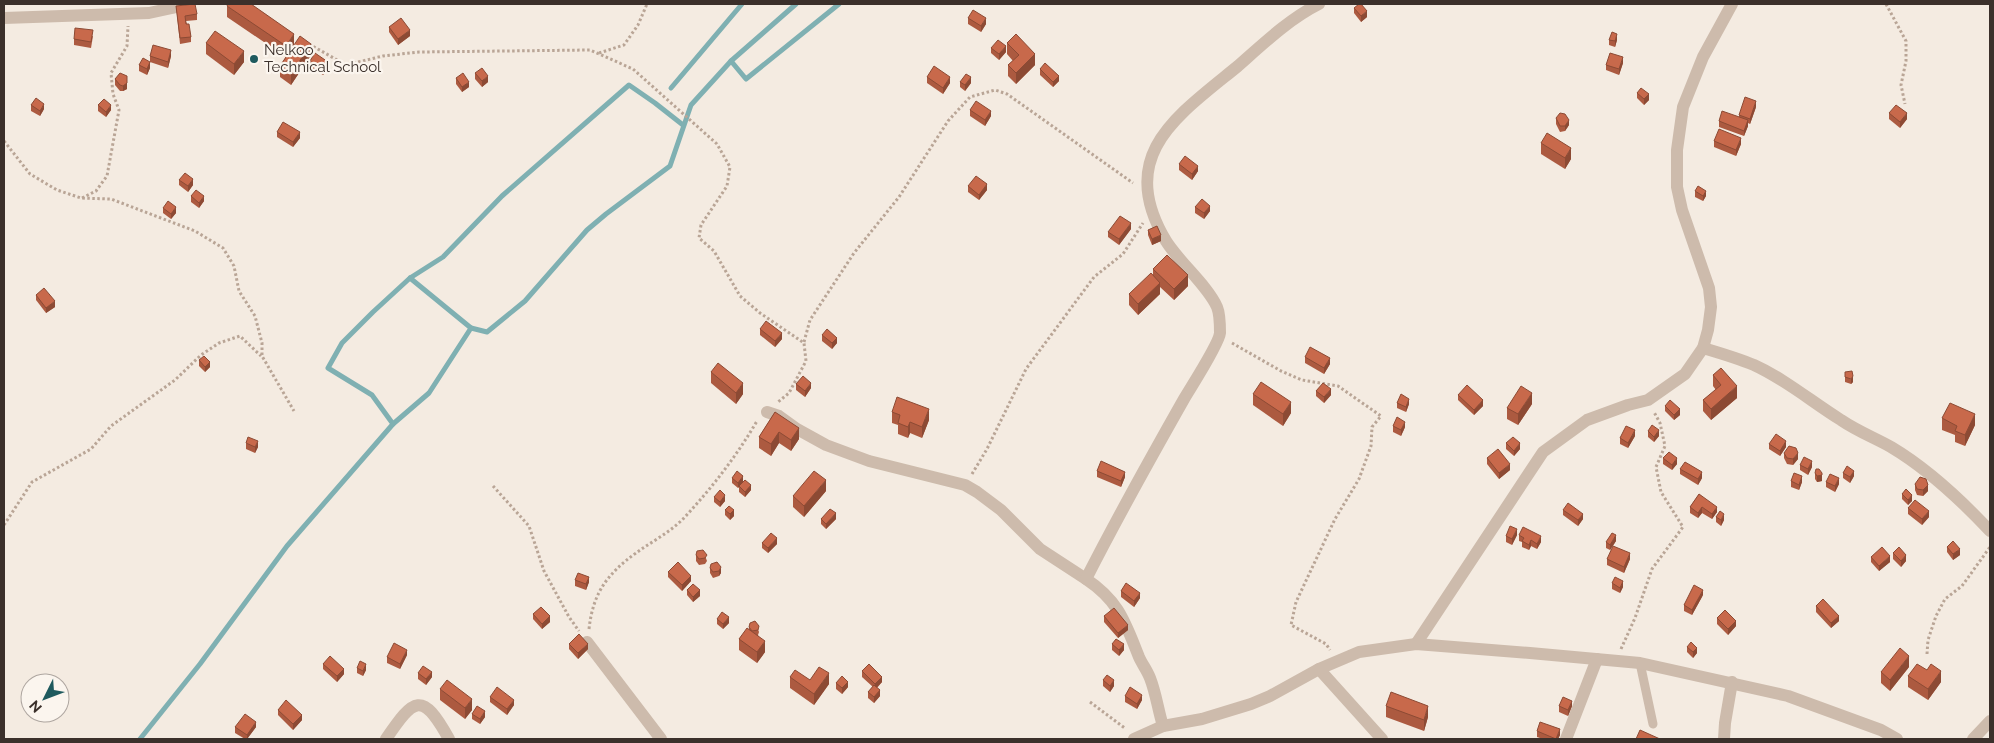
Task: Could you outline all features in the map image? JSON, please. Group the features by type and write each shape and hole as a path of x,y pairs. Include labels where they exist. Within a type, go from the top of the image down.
{"street":[{"path":"4,18 149,13 182,4"},
{"path":"1086,579 1220,335 1217,307 1170,246 1151,211 1146,183 1149,164 1158,140 1169,126 1192,104 1262,45 1298,17 1319,4"},
{"path":"1416,644 1543,452 1587,420 1648,400 1685,374 1703,348 1711,307 1710,288 1682,210 1677,187 1677,150 1680,121 1686,100 1706,51 1732,4"},
{"path":"1703,348 1739,359 1767,372 1842,421 1890,447 1915,463 1945,487 1990,531"},
{"path":"767,412 779,416 797,429 826,445 869,461 964,485 1001,510 1040,549 1103,590 1121,615 1150,678 1163,726"},
{"path":"587,642 661,739"},
{"path":"1135,739 1163,726 1211,717 1252,704 1319,669 1359,652 1416,644 1640,663 1788,696 1881,730 1897,739"},
{"path":"1566,739 1598,659"},
{"path":"1319,669 1382,739"},
{"path":"1724,739 1732,682"},
{"path":"386,739 404,713 416,705 422,705 435,714 449,739"},
{"path":"1973,739 1990,721"}],"lane":[{"path":"1640,663 1653,724"}],"path":[{"path":"598,54 624,45 638,24 647,4"},
{"path":"1886,4 1906,42 1906,61 1901,85 1905,104"},
{"path":"81,198 96,191 107,176 119,110 113,94 111,73 127,46 129,14"},
{"path":"305,42 346,65 383,56 419,52 590,50 633,68 717,144 730,167 727,186 701,225 699,238 714,250 740,296 760,313 804,343"},
{"path":"587,642 597,595 603,583 635,553 681,521 720,476 758,420 789,393 806,362 804,343 810,320 854,253 899,197 948,121 970,97 995,90 1007,94 1148,194"},
{"path":"4,142 30,174 57,190 81,198 111,199 195,231 223,248 234,266 239,291 256,316 262,344 262,356"},
{"path":"964,485 987,449 1026,369 1094,277 1123,254 1151,211"},
{"path":"1220,335 1281,372 1302,380 1338,386 1382,416 1372,427 1371,446 1358,480 1335,519 1296,602 1291,625 1326,644 1338,660"},
{"path":"4,525 32,482 91,449 111,426 175,380 201,355 219,343 240,336 262,356 294,411"},
{"path":"1616,661 1635,618 1652,569 1683,527 1661,492 1656,467 1665,446 1660,424 1648,400"},
{"path":"493,486 529,526 544,571 568,617 587,642"},
{"path":"1928,654 1928,640 1936,616 1945,599 1962,586 1990,547"},
{"path":"1090,702 1121,724 1135,739"}],"building":[{"path":"195,4 197,14 185,16 186,24 189,24 191,37 180,38 176,6"},
{"path":"228,4 251,4 294,34 286,46 227,6"},
{"path":"1359,4 1367,11 1361,16 1354,8"},
{"path":"973,10 986,18 981,26 968,18"},
{"path":"401,18 410,30 398,39 389,27"},
{"path":"75,28 93,30 91,42 74,39"},
{"path":"215,31 244,51 234,64 206,43"},
{"path":"1612,32 1617,34 1615,41 1609,40"},
{"path":"1016,34 1035,54 1016,73 1008,65 1019,55 1007,43"},
{"path":"300,36 311,44 291,74 280,66"},
{"path":"998,40 1006,46 999,54 991,48"},
{"path":"153,45 171,50 168,62 150,56"},
{"path":"315,53 328,62 323,70 310,61"},
{"path":"1610,53 1623,57 1619,69 1606,65"},
{"path":"143,58 150,62 147,69 139,65"},
{"path":"1045,63 1059,76 1053,82 1040,69"},
{"path":"934,66 950,77 943,88 927,77"},
{"path":"482,68 488,76 482,81 475,73"},
{"path":"120,73 127,76 127,83 123,86 115,79"},
{"path":"463,73 469,82 462,87 456,78"},
{"path":"966,74 971,77 965,85 960,82"},
{"path":"1641,88 1649,94 1644,99 1637,93"},
{"path":"1745,97 1756,101 1750,119 1739,115"},
{"path":"36,98 44,104 40,111 31,105"},
{"path":"104,99 111,105 106,112 98,105"},
{"path":"976,101 991,111 985,120 970,110"},
{"path":"1896,105 1907,113 1900,122 1889,113"},
{"path":"1722,111 1748,120 1744,131 1719,121"},
{"path":"1560,113 1565,114 1569,120 1565,126 1560,126 1556,118"},
{"path":"283,122 300,132 293,142 277,132"},
{"path":"1719,129 1741,138 1736,150 1714,141"},
{"path":"1547,133 1571,148 1565,158 1541,143"},
{"path":"1185,156 1198,166 1192,174 1179,164"},
{"path":"185,173 193,179 188,186 179,180"},
{"path":"976,176 987,184 979,195 968,186"},
{"path":"1698,186 1706,191 1703,196 1695,191"},
{"path":"196,190 204,196 199,203 191,196"},
{"path":"1202,199 1210,206 1204,213 1195,207"},
{"path":"168,201 176,207 171,214 163,208"},
{"path":"1120,216 1131,223 1119,239 1108,232"},
{"path":"1157,226 1161,235 1152,239 1148,230"},
{"path":"1167,255 1188,275 1174,289 1153,269"},
{"path":"1151,273 1160,283 1138,304 1129,294"},
{"path":"44,288 55,301 46,308 36,295"},
{"path":"766,321 782,333 775,341 760,329"},
{"path":"827,329 837,338 832,343 822,335"},
{"path":"1310,347 1330,358 1324,368 1305,357"},
{"path":"204,356 210,362 205,367 199,360"},
{"path":"718,363 743,383 736,393 711,372"},
{"path":"1721,368 1737,386 1711,409 1703,400 1721,385 1713,375"},
{"path":"1852,371 1853,376 1851,379 1845,377 1845,372"},
{"path":"803,376 811,383 805,391 796,384"},
{"path":"1261,382 1291,402 1283,414 1253,394"},
{"path":"1323,383 1331,389 1324,397 1316,391"},
{"path":"1467,385 1483,400 1474,410 1458,395"},
{"path":"1521,386 1532,393 1518,414 1507,408"},
{"path":"1401,394 1409,399 1406,407 1397,403"},
{"path":"897,397 929,409 922,427 910,422 908,427 898,423 900,415 892,412"},
{"path":"1670,400 1680,409 1674,415 1665,406"},
{"path":"1950,403 1975,414 1965,435 1955,431 1957,426 1942,418"},
{"path":"775,412 799,428 791,440 779,432 771,444 759,437"},
{"path":"1397,417 1405,422 1401,430 1393,426"},
{"path":"1652,425 1659,430 1654,437 1648,431"},
{"path":"1626,426 1635,430 1628,443 1620,438"},
{"path":"1776,434 1786,441 1780,451 1769,444"},
{"path":"248,437 258,441 255,447 246,443"},
{"path":"1513,437 1520,443 1514,451 1506,443"},
{"path":"1789,446 1796,448 1798,453 1793,459 1787,458 1784,453"},
{"path":"1498,449 1510,464 1499,473 1487,458"},
{"path":"1669,452 1677,458 1672,465 1663,458"},
{"path":"1804,457 1812,461 1808,469 1800,465"},
{"path":"1101,461 1125,472 1121,481 1097,471"},
{"path":"1685,462 1702,472 1698,479 1680,469"},
{"path":"1847,466 1854,471 1850,477 1843,473"},
{"path":"1816,469 1819,469 1822,475 1817,476 1815,473"},
{"path":"737,471 743,476 738,483 732,478"},
{"path":"814,471 826,480 804,506 793,496"},
{"path":"1794,473 1802,476 1799,485 1791,481"},
{"path":"1830,474 1839,478 1835,486 1826,482"},
{"path":"1920,477 1926,479 1928,485 1923,490 1917,489 1915,484"},
{"path":"745,480 751,485 745,492 739,486"},
{"path":"1906,489 1912,495 1908,500 1902,494"},
{"path":"720,490 725,495 720,502 714,497"},
{"path":"1699,494 1717,507 1712,514 1702,507 1698,513 1690,507"},
{"path":"1915,500 1929,511 1922,519 1908,508"},
{"path":"1568,503 1583,514 1578,520 1563,510"},
{"path":"729,506 734,510 730,514 725,510"},
{"path":"830,509 836,513 826,524 821,519"},
{"path":"1720,511 1724,514 1721,520 1716,517"},
{"path":"1510,526 1517,529 1512,539 1506,536"},
{"path":"1523,527 1541,536 1537,544 1531,540 1529,545 1522,541 1524,538 1519,535"},
{"path":"771,533 777,538 768,548 762,543"},
{"path":"1612,533 1616,535 1610,545 1606,542"},
{"path":"1953,541 1960,549 1953,554 1947,547"},
{"path":"1613,546 1630,553 1624,567 1607,559"},
{"path":"1882,547 1890,556 1879,566 1871,557"},
{"path":"1899,547 1906,555 1901,561 1893,553"},
{"path":"703,550 707,555 705,558 699,559 696,555 697,551"},
{"path":"678,562 691,576 682,585 668,572"},
{"path":"717,562 721,567 719,571 713,572 710,568 711,564"},
{"path":"578,573 589,577 586,584 575,580"},
{"path":"1615,577 1623,581 1620,588 1612,583"},
{"path":"1126,583 1140,593 1134,601 1121,591"},
{"path":"693,584 700,590 693,597 687,590"},
{"path":"1694,585 1703,590 1692,610 1684,605"},
{"path":"1823,599 1839,616 1831,623 1816,606"},
{"path":"541,607 550,616 542,624 533,614"},
{"path":"1114,608 1128,625 1118,633 1104,616"},
{"path":"1725,610 1736,621 1728,629 1717,618"},
{"path":"722,612 729,617 723,624 717,619"},
{"path":"755,621 759,626 758,630 752,631 749,627 750,623"},
{"path":"747,628 765,641 757,652 739,639"},
{"path":"579,634 588,644 578,653 569,644"},
{"path":"1116,639 1124,644 1119,650 1112,644"},
{"path":"1691,642 1697,648 1693,652 1687,647"},
{"path":"394,643 407,650 400,664 387,657"},
{"path":"1900,648 1909,656 1890,680 1881,672"},
{"path":"330,656 344,669 337,676 323,664"},
{"path":"360,661 366,664 363,671 357,668"},
{"path":"869,664 882,677 875,684 862,671"},
{"path":"1917,664 1927,670 1931,664 1941,671 1928,689 1908,676"},
{"path":"423,666 432,672 426,679 418,673"},
{"path":"819,667 829,673 814,694 790,677 795,670 810,680"},
{"path":"1107,675 1114,680 1110,686 1103,680"},
{"path":"842,676 848,682 842,688 836,683"},
{"path":"447,680 472,699 465,708 440,689"},
{"path":"874,685 880,690 874,697 868,692"},
{"path":"497,687 514,700 507,709 490,697"},
{"path":"1130,687 1142,695 1137,704 1125,696"},
{"path":"1391,692 1428,706 1424,720 1386,706"},
{"path":"1563,697 1572,701 1568,710 1559,706"},
{"path":"286,700 302,715 293,724 278,710"},
{"path":"477,706 485,711 480,719 472,714"},
{"path":"245,714 256,722 247,735 235,727"},
{"path":"1540,722 1560,729 1556,739 1537,731"},
{"path":"1640,730 1660,739 1636,739"}],"waterway":[{"path":"671,88 742,4"},
{"path":"471,328 487,332 525,301 587,230 670,166 691,105 731,61 796,4"},
{"path":"731,61 746,79 839,4"},
{"path":"140,739 200,664 287,546 393,424 372,395 328,368 342,343 410,278 443,257 502,196 629,85 683,125"},
{"path":"393,424 429,393 471,328 410,278"}],"place":[{"name":"Nelkoo Technical School","path":"254,59"}]}
